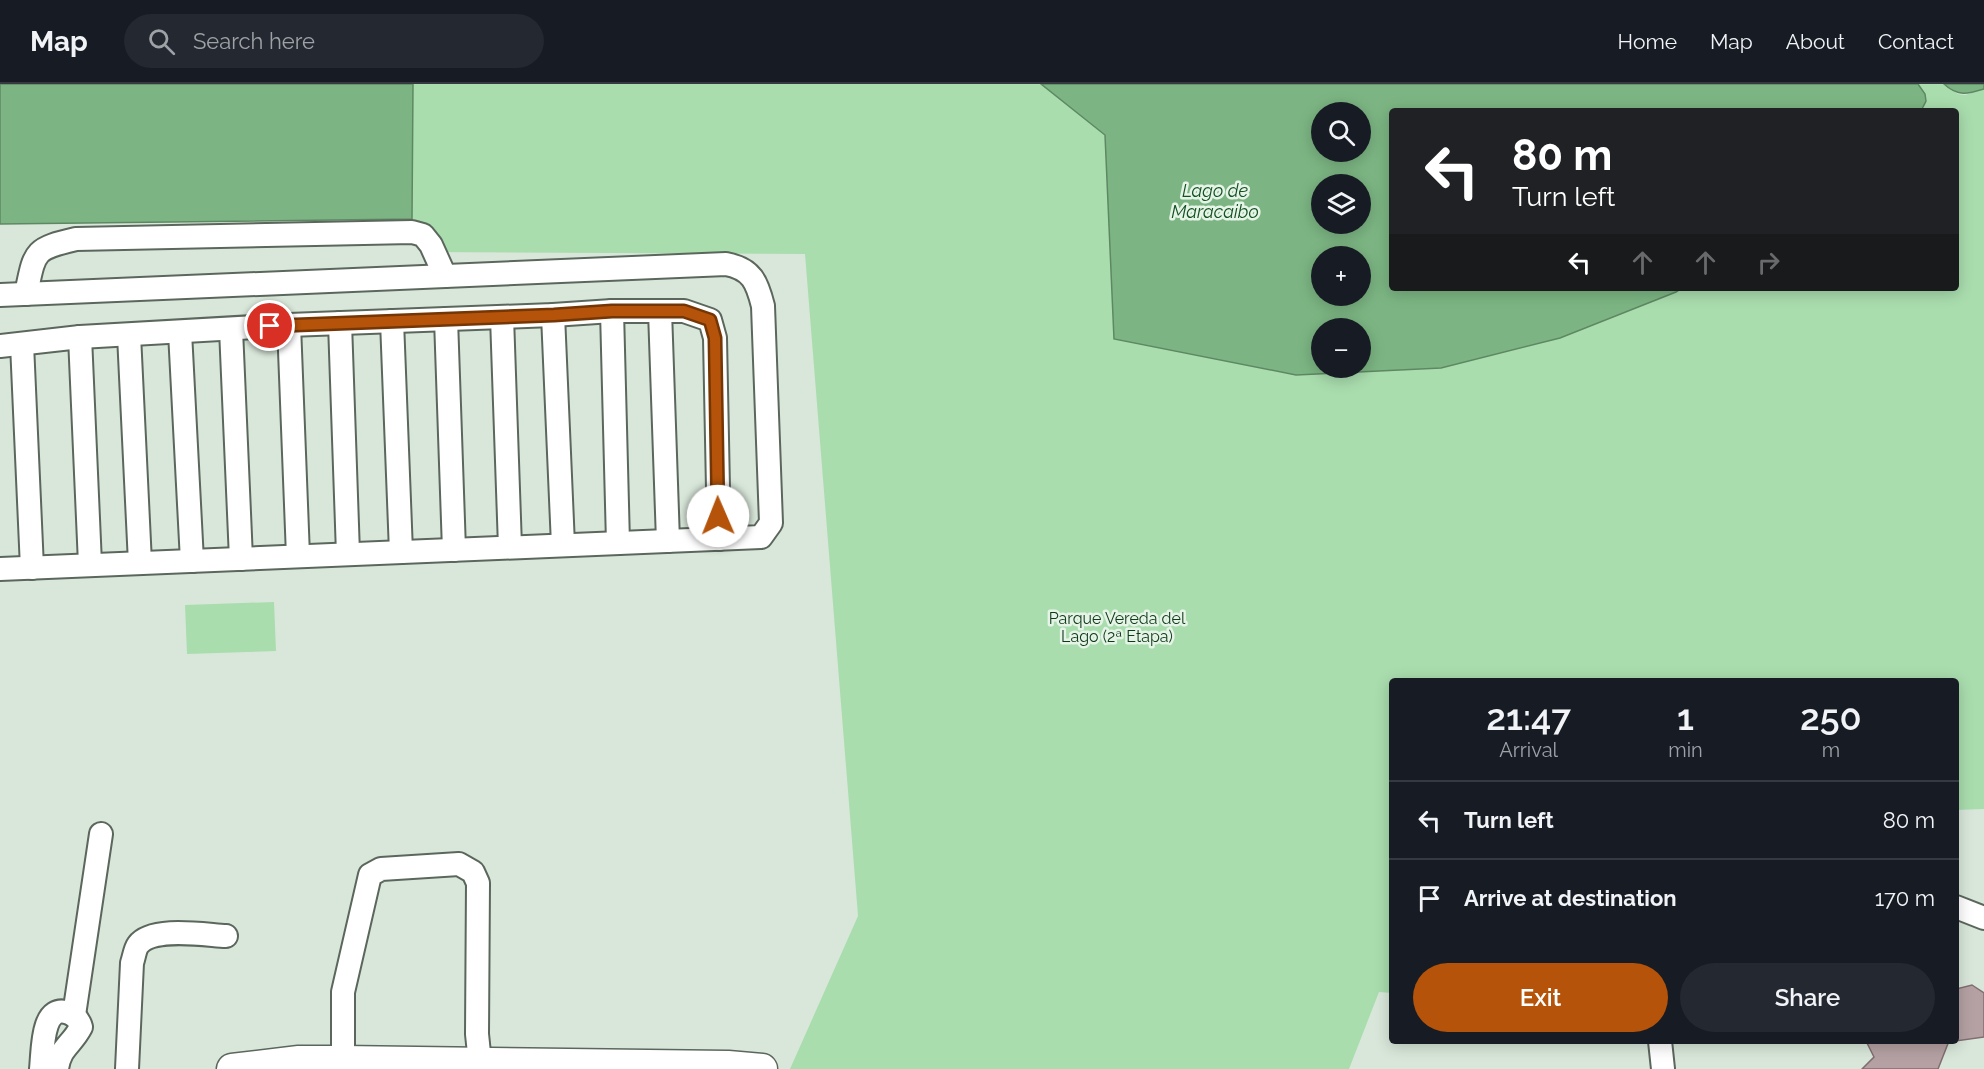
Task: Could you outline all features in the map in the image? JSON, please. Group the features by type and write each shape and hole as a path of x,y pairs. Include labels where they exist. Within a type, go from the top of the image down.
{"main road":[{"path":"232,1069 298,1061 343,1065 480,1063 728,1066 762,1069"}],"street":[{"path":"26,294 33,259 48,246 76,239 412,232 423,235 431,245 445,276"},
{"path":"0,295 726,264 740,267 758,286 763,306 771,523 761,537 0,569"},
{"path":"32,567 11,345 129,334 612,311 684,311 710,320 715,338 719,539"},
{"path":"612,311 618,543"},
{"path":"660,311 669,541"},
{"path":"554,315 563,545"},
{"path":"502,317 510,548"},
{"path":"446,319 454,550"},
{"path":"392,321 400,552"},
{"path":"340,323 348,554"},
{"path":"289,325 298,556"},
{"path":"231,329 241,558"},
{"path":"180,332 192,561"},
{"path":"129,334 140,563"},
{"path":"80,337 90,564"},
{"path":"74,1015 101,834"},
{"path":"343,1065 343,992 370,875 381,868 459,864 472,872 478,883 477,1034 480,1063"},
{"path":"1959,908 1984,918"},
{"path":"127,1069 132,963 137,945 160,933 226,936"},
{"path":"41,1069 47,1022 57,1012 66,1012 74,1015 80,1021 81,1027 74,1040 61,1052 57,1069"},
{"path":"1660,1044 1664,1069"}],"green space":[{"name":"Parque Vereda del Lago (2ª Etapa)","path":"413,84 1041,84 1105,135 1115,339 1296,375 1311,374 1311,378 1371,378 1371,371 1441,368 1560,338 1678,291 1959,291 1959,108 1924,108 1925,94 1918,84 1944,84 1958,94 1965,95 1984,89 1984,809 1959,810 1959,678 1389,678 1389,993 1379,992 1349,1069 790,1069 858,916 805,254 422,252 412,219"},
{"path":"274,602 276,651 187,654 185,605"}],"water":[{"path":"0,84 413,84 412,219 0,224"},
{"name":"Lago de Maracaibo","path":"1041,84 1918,84 1925,94 1926,101 1922,108 1389,108 1389,291 1678,291 1560,338 1441,368 1371,371 1371,318 1311,318 1311,374 1296,375 1114,339 1105,135"},
{"path":"1944,84 1984,84 1984,89 1959,93"}],"building":[{"path":"1972,985 1984,993 1984,1037 1959,1041 1959,988"},
{"path":"1868,1044 1948,1044 1938,1069 1862,1069 1874,1057"}],"route":[{"path":"270,326 612,311 684,311 710,320 715,338 718,516"}]}
